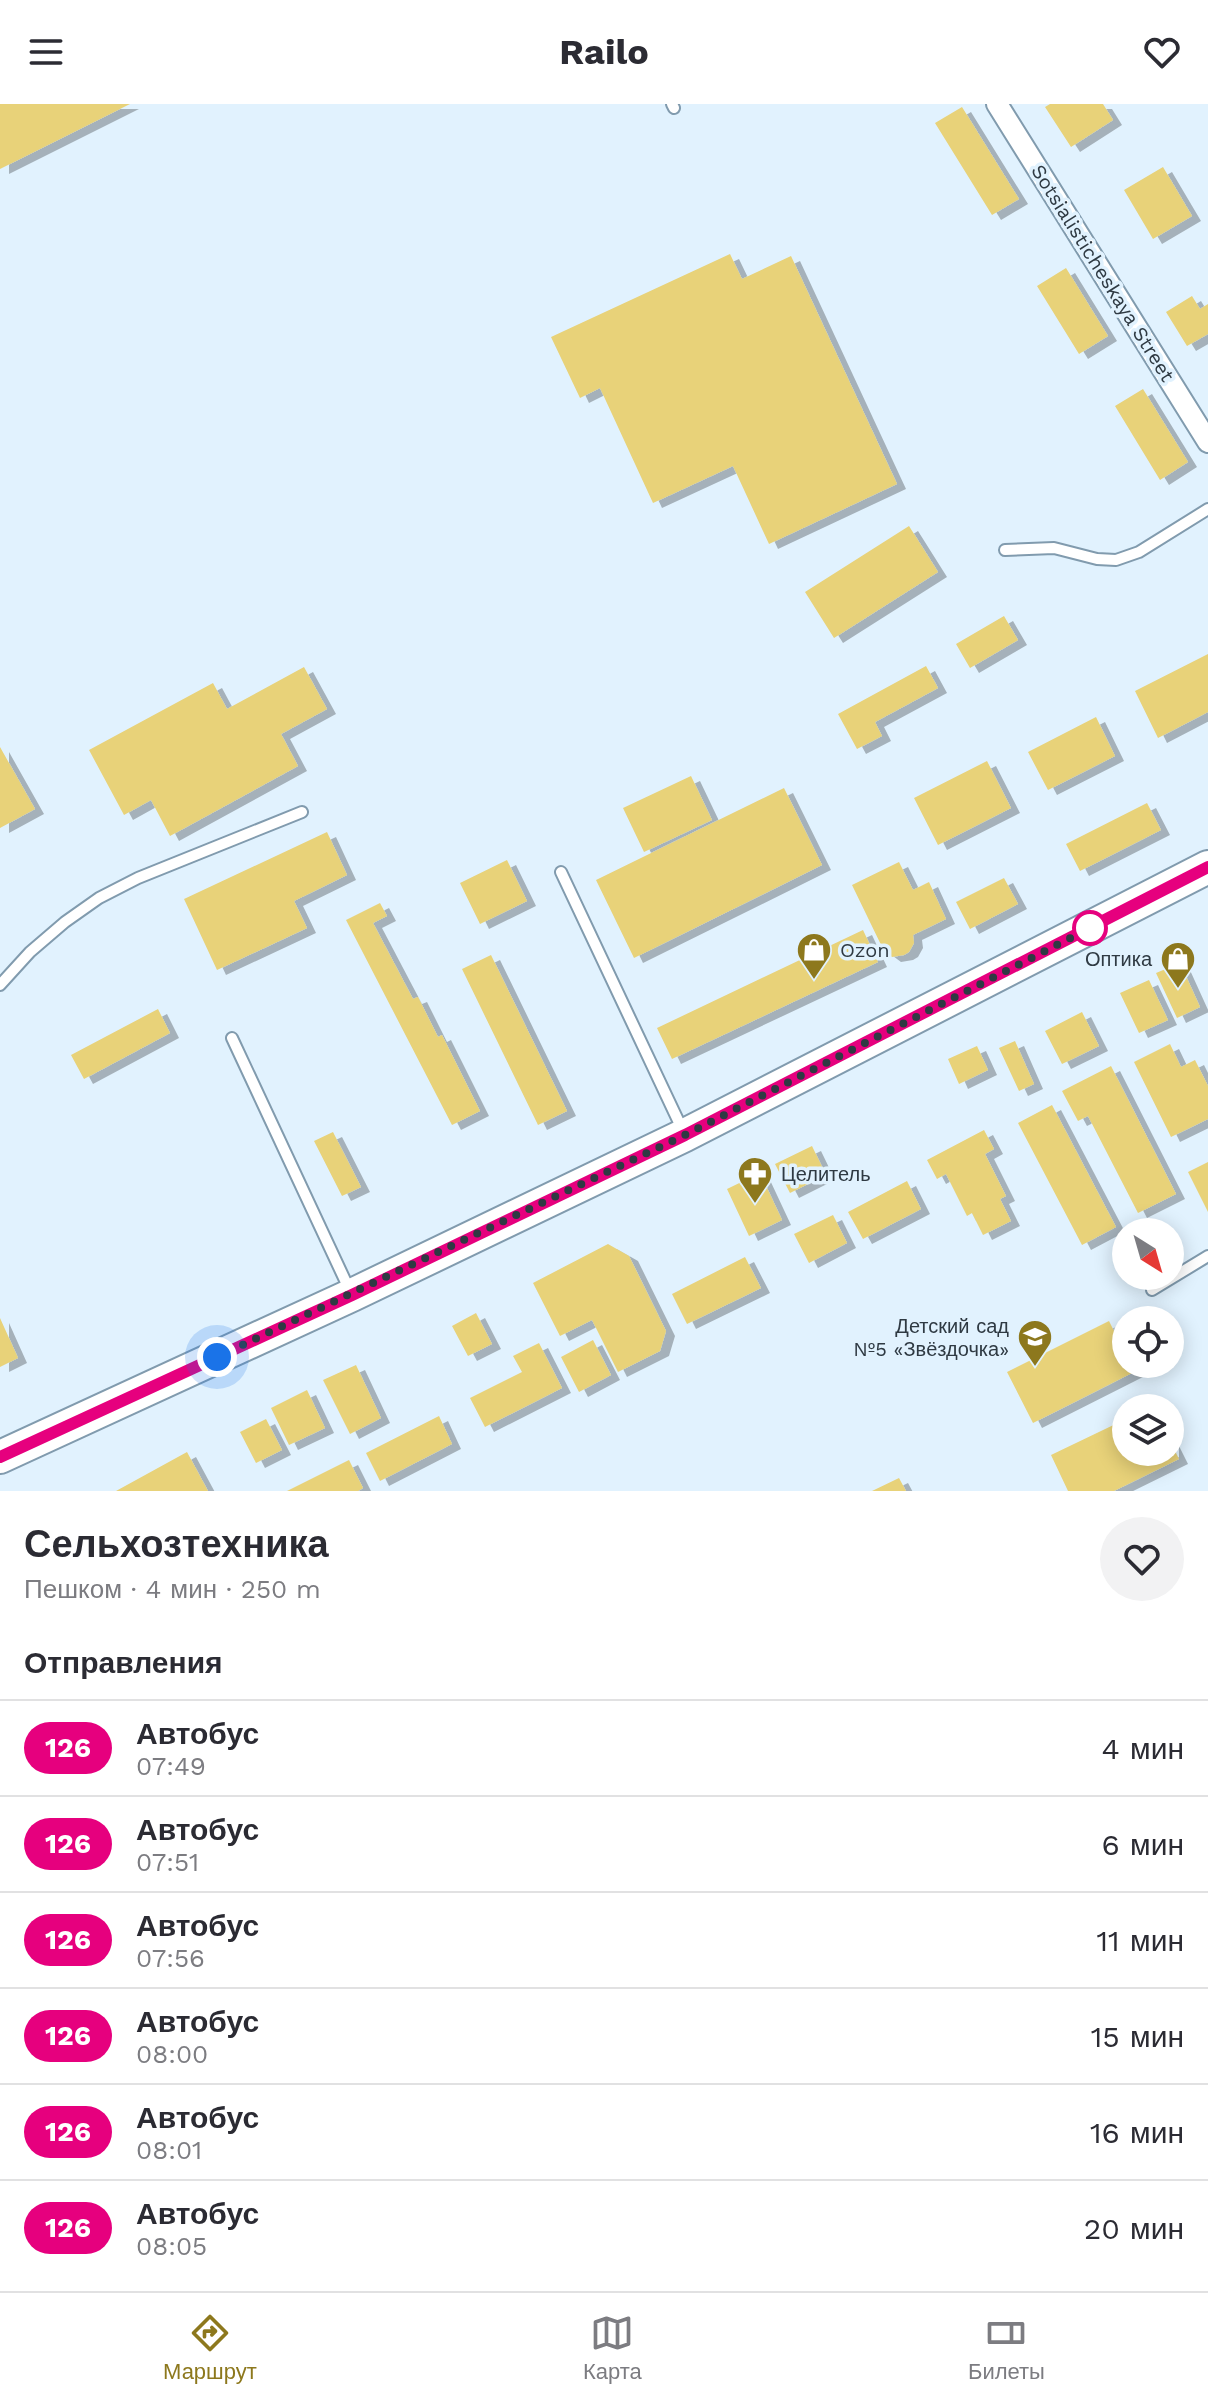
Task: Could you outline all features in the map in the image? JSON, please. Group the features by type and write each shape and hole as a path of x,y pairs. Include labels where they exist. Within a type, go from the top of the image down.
{"main road":[{"path":"0,1457 352,1295 685,1135 1208,867"}],"street":[{"name":"Sotsialisticheskaya Street","path":"997,104 1208,442"}],"lane":[{"path":"1005,550 1054,548 1097,559 1116,560 1139,552 1208,509"},
{"path":"0,985 30,952 99,898 138,878 302,812"},
{"path":"561,872 685,1135"},
{"path":"232,1038 352,1295"},
{"path":"1184,1271 1208,1256"}],"building":[{"path":"0,104 130,104 0,169"},
{"path":"1050,104 1103,104 1113,120 1071,147 1045,107"},
{"path":"962,107 1019,199 992,215 935,123"},
{"path":"1163,167 1192,216 1153,239 1124,190"},
{"path":"730,254 742,279 791,256 897,484 769,544 733,466 653,503 600,388 580,398 551,337"},
{"path":"1066,268 1108,336 1079,354 1037,286"},
{"path":"1192,296 1200,309 1208,304 1208,334 1187,346 1166,312"},
{"path":"1143,389 1188,462 1160,480 1115,406"},
{"path":"909,526 938,572 834,638 805,592"},
{"path":"1004,616 1018,640 970,668 956,644"},
{"path":"1208,654 1208,712 1158,738 1135,691"},
{"path":"926,666 938,688 875,722 882,736 857,749 838,714"},
{"path":"304,667 327,709 281,734 298,766 170,836 151,800 124,815 89,750 213,683 227,709"},
{"path":"1096,717 1115,756 1048,790 1028,752"},
{"path":"0,747 35,809 0,828"},
{"path":"987,761 1011,808 938,845 914,798"},
{"path":"691,776 712,820 644,852 623,808"},
{"path":"784,788 822,865 634,958 596,880"},
{"path":"1147,803 1161,830 1080,871 1066,844"},
{"path":"327,832 347,875 294,901 307,928 217,970 184,899"},
{"path":"507,860 527,901 480,924 460,883"},
{"path":"899,862 913,890 929,882 946,919 913,935 914,943 909,952 892,957 884,951 852,885"},
{"path":"1004,878 1018,904 970,929 956,902"},
{"path":"380,903 387,916 373,923 413,999 418,997 438,1037 442,1035 480,1111 452,1125 346,920"},
{"path":"863,930 878,962 672,1059 657,1028"},
{"path":"491,955 567,1111 538,1125 462,969"},
{"name":"Оптика","path":"1180,963 1200,1007 1177,1018 1156,973"},
{"path":"1149,980 1168,1020 1139,1033 1120,993"},
{"path":"158,1009 170,1033 84,1079 71,1055"},
{"path":"1082,1012 1099,1046 1062,1064 1045,1031"},
{"path":"1015,1041 1034,1084 1019,1091 999,1048"},
{"path":"1170,1044 1181,1067 1195,1060 1208,1086 1208,1119 1171,1137 1134,1062"},
{"path":"977,1046 988,1070 959,1084 948,1059"},
{"path":"1111,1066 1176,1194 1138,1213 1088,1116 1078,1121 1062,1091"},
{"path":"1052,1105 1112,1219 1112,1229 1082,1245 1018,1123"},
{"path":"984,1130 994,1149 985,1154 1006,1196 1000,1199 1011,1221 983,1235 972,1213 967,1216 946,1174 937,1179 927,1160"},
{"path":"333,1132 361,1187 342,1196 314,1141"},
{"path":"812,1146 826,1175 790,1193 775,1164"},
{"path":"1208,1162 1208,1212 1188,1172"},
{"name":"Целитель","path":"760,1173 782,1220 749,1236 727,1189"},
{"path":"907,1181 921,1209 863,1239 848,1212"},
{"path":"833,1215 847,1243 809,1263 794,1234"},
{"path":"608,1244 629,1256 666,1331 660,1351 618,1372 592,1320 560,1336 533,1283"},
{"path":"745,1257 761,1288 687,1324 672,1294"},
{"path":"476,1313 492,1344 468,1356 452,1326"},
{"path":"0,1318 18,1358 0,1367"},
{"path":"1109,1321 1112,1327 1112,1378 1122,1378 1033,1423 1007,1372"},
{"path":"593,1340 611,1375 579,1392 561,1357"},
{"path":"539,1343 562,1388 485,1427 470,1398 522,1372 513,1356"},
{"path":"356,1365 381,1418 350,1434 323,1380"},
{"path":"307,1390 325,1428 289,1445 271,1408"},
{"path":"439,1416 452,1444 380,1481 366,1453"},
{"path":"266,1419 282,1450 256,1463 240,1432"},
{"path":"1112,1426 1112,1466 1165,1466 1114,1491 1068,1491 1051,1455"},
{"path":"187,1452 208,1491 116,1491"},
{"path":"349,1460 363,1488 358,1491 287,1491"},
{"path":"899,1478 906,1491 872,1491"}],"bus line":[{"name":"126","path":"0,1457 352,1295 685,1135 1208,867"}],"place":[{"name":"Ozon","path":"814,981"},
{"name":"Оптика","path":"1178,990"},
{"name":"Целитель","path":"755,1205"},
{"name":"Детский сад №5 «Звёздочка»","path":"1035,1368"}],"route":[{"path":"217,1357 685,1135 1098,924 1090,928"}]}
